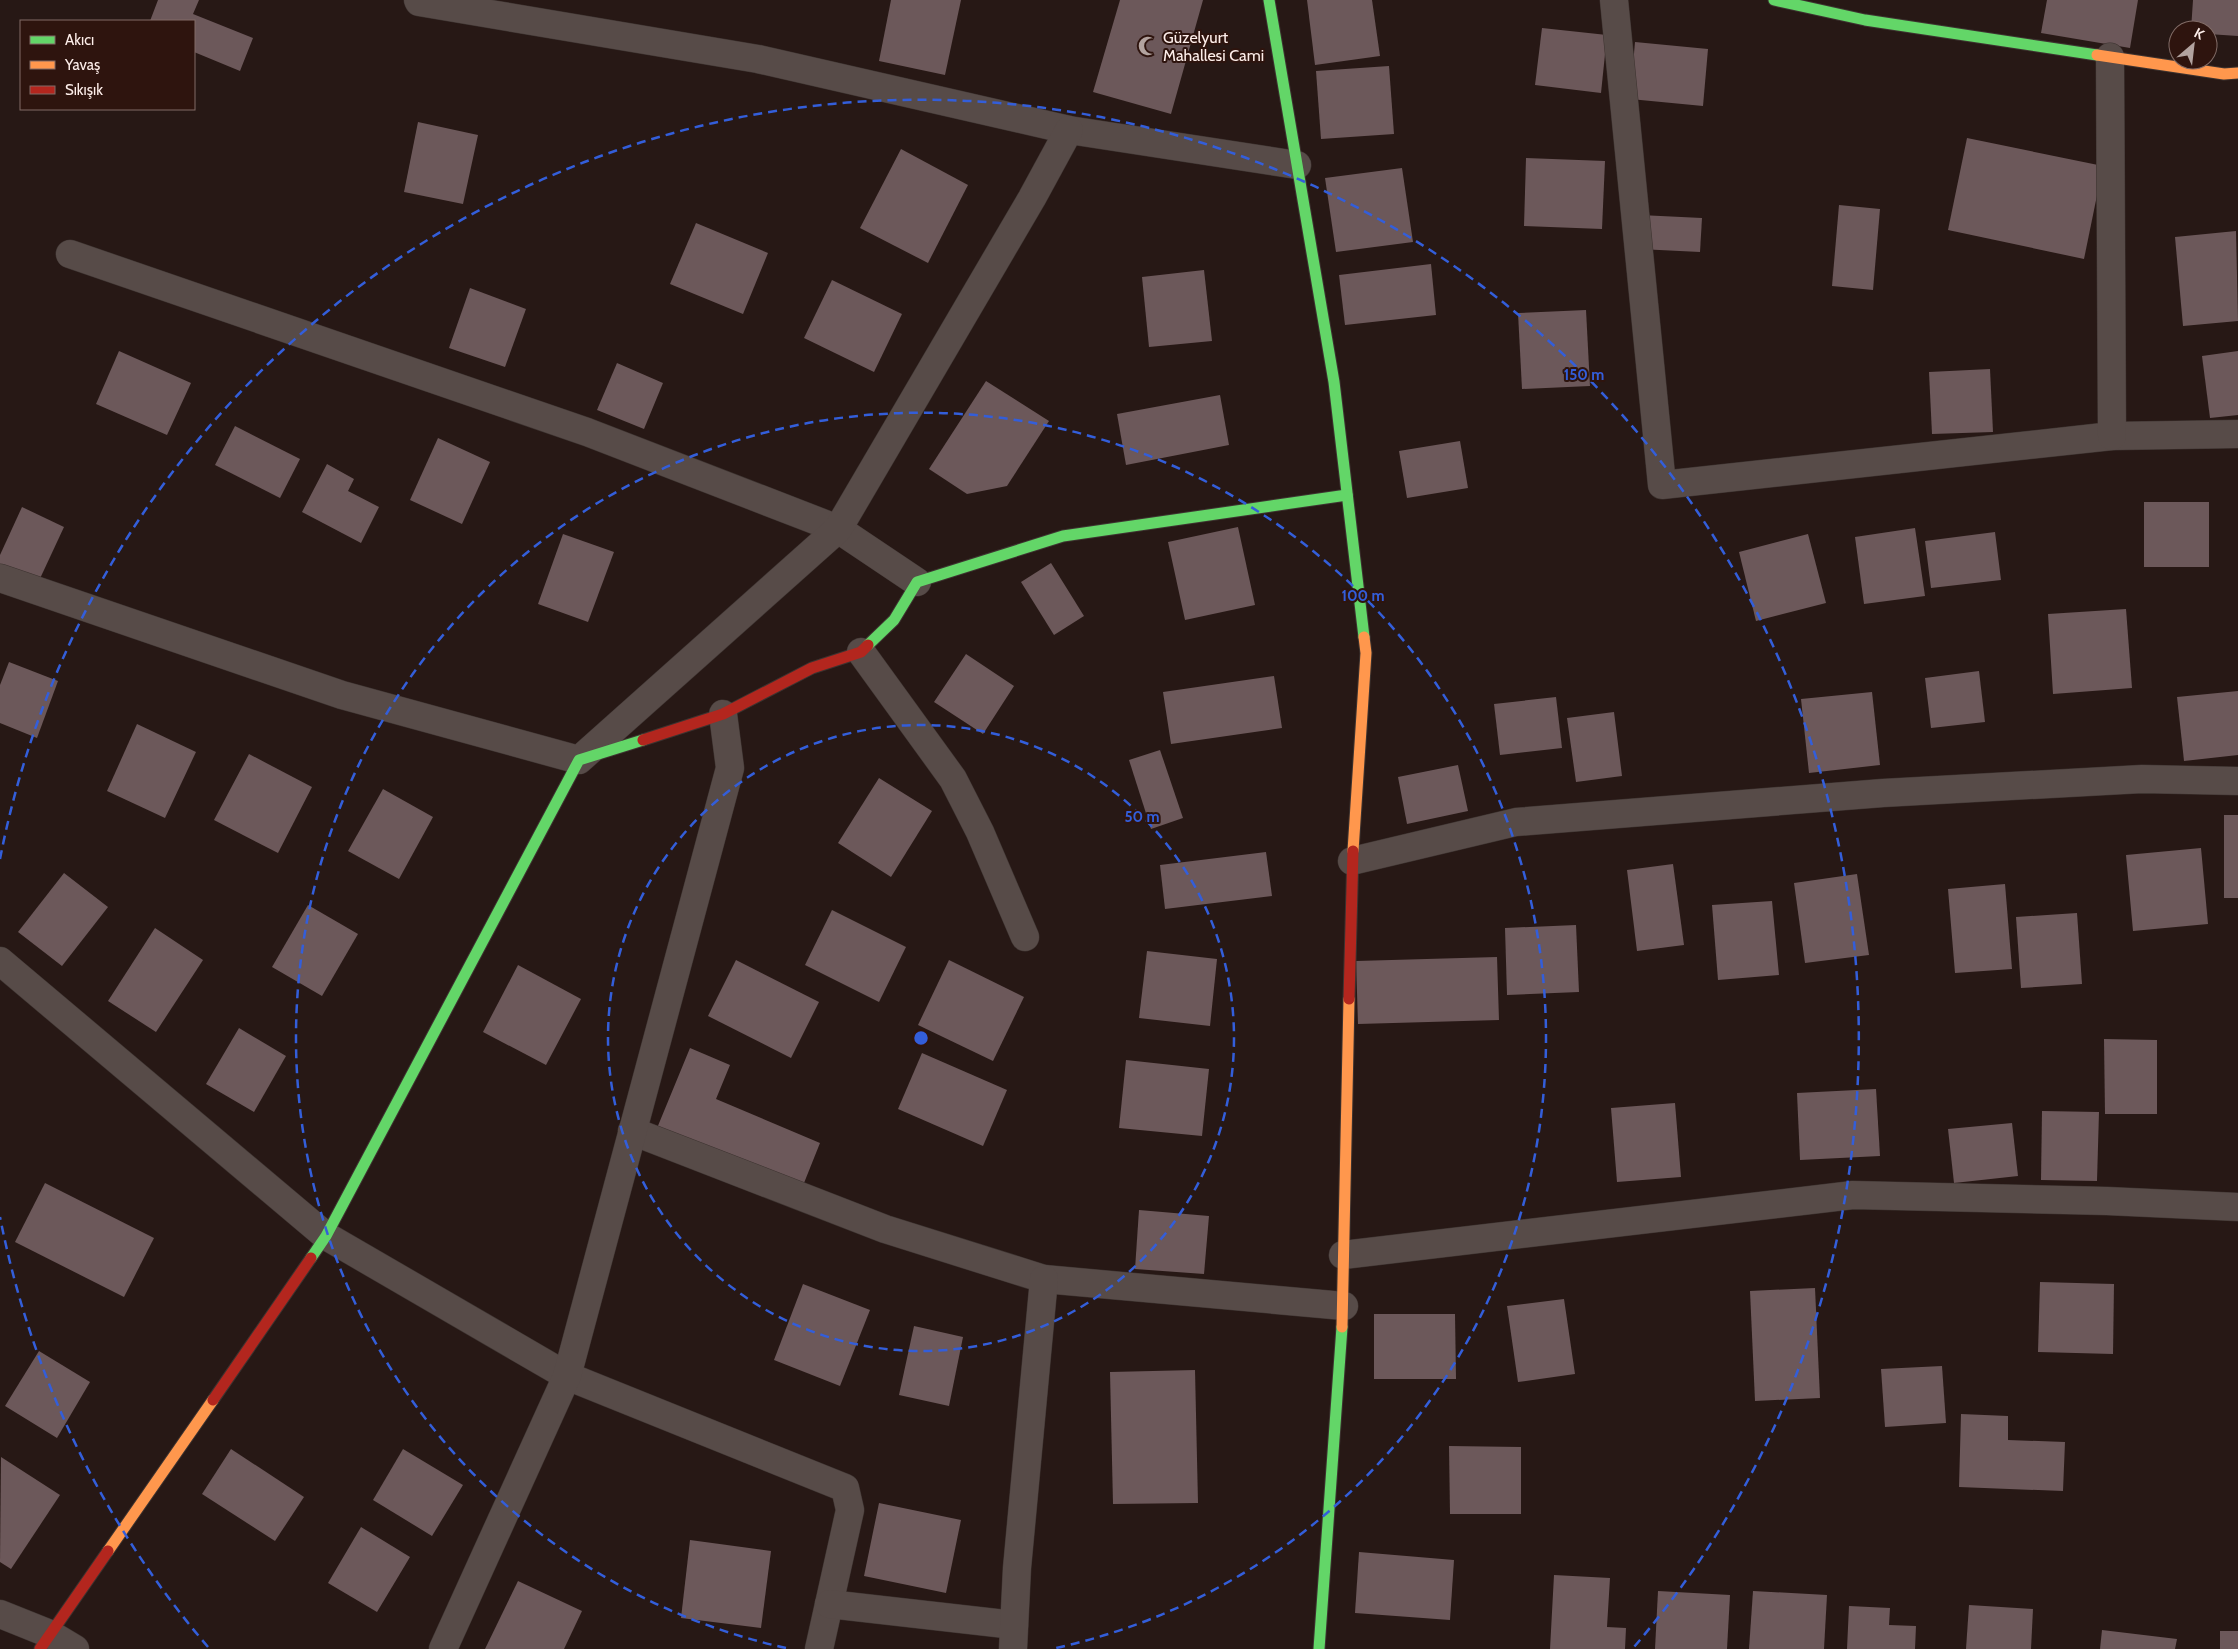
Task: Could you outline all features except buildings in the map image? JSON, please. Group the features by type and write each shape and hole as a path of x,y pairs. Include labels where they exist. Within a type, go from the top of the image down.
{"street":[{"path":"418,0 419,2 758,59 1069,130 1297,165"},
{"path":"1269,0 1334,382 1366,653 1352,861 1343,1256 1344,1306 1319,1649"},
{"path":"1614,0 1662,485 2112,436 2238,434"},
{"path":"1774,0 1864,20 2224,74 2238,73"},
{"path":"2110,57 2112,436"},
{"path":"45,1642 326,1236 579,760 838,529 1032,198 1069,130"},
{"path":"70,254 587,432 838,529 917,582"},
{"path":"0,578 342,695 579,760 723,714 812,668 861,652 894,620 917,582 1062,536 1348,494"},
{"path":"861,652 952,779 980,832 1025,937"},
{"path":"443,1649 567,1376 730,768 723,714"},
{"path":"1352,861 1516,822 1893,792 2142,779 2238,781"},
{"path":"0,961 326,1236 567,1376 846,1488 850,1510 819,1649"},
{"path":"632,1131 885,1229 1044,1279 1344,1306"},
{"path":"1343,1256 1853,1195 2107,1201 2238,1208"},
{"path":"829,1604 1014,1637 1017,1568 1044,1279"},
{"path":"0,1614 45,1642 75,1649"}],"traffic: fast":[{"path":"1269,0 1334,382 1364,637"},
{"path":"1774,0 1865,20 2097,55"},
{"path":"868,645 894,620 917,582 1063,536 1347,495"},
{"path":"311,1258 326,1236 579,760 643,740"},
{"path":"1319,1649 1342,1327"}],"traffic: slow":[{"path":"2097,55 2224,74 2238,73"},
{"path":"1353,851 1366,653 1364,637"},
{"path":"1342,1327 1349,999"},
{"path":"108,1551 213,1400"}],"traffic: jam":[{"path":"643,740 723,714 812,668 861,652 868,645"},
{"path":"1349,999 1353,851"},
{"path":"213,1400 311,1258"},
{"path":"40,1649 108,1551"}],"place":[{"name":"Güzelyurt Mahallesi Cami","path":"1148,46"}]}
